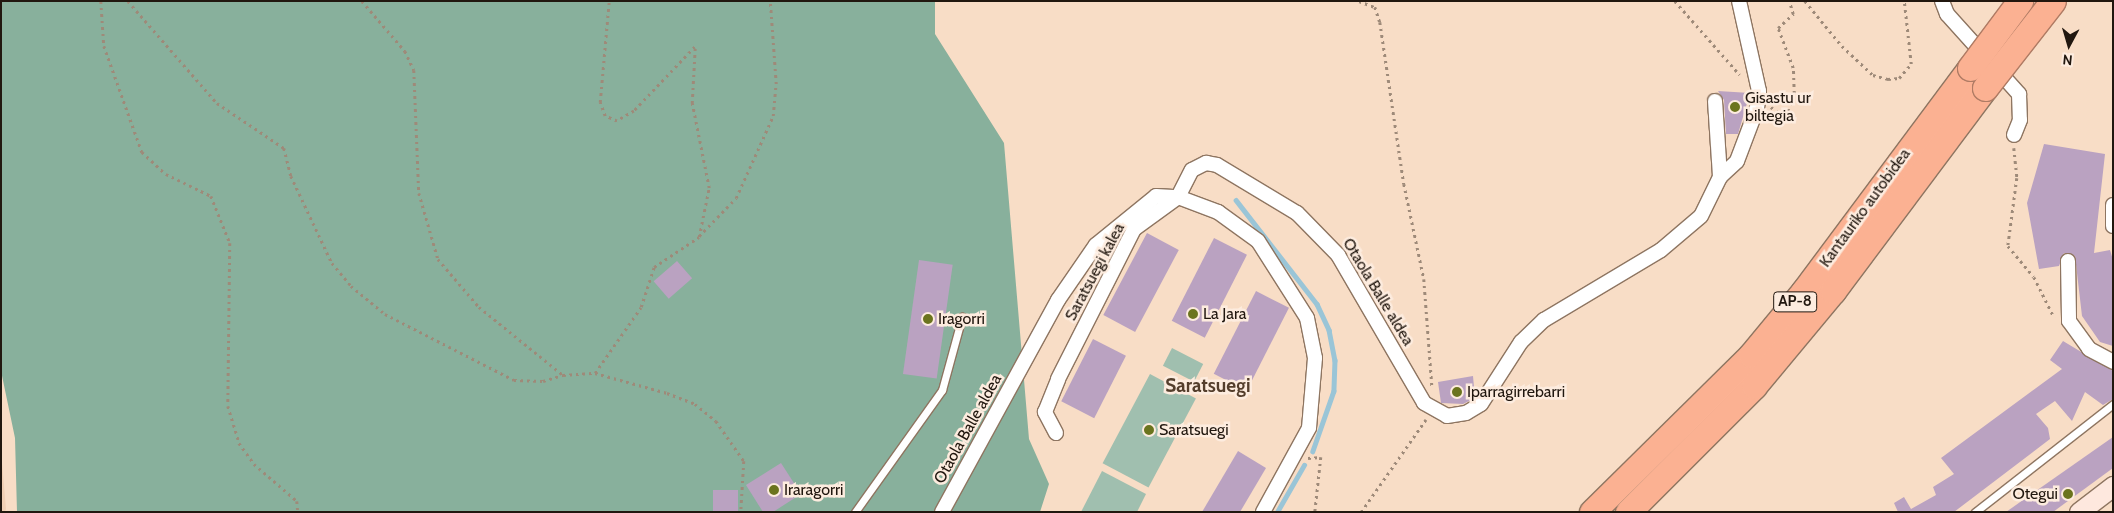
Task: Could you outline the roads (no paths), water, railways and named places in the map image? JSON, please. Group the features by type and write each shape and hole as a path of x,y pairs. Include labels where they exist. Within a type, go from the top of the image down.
{"highway":[{"name":"Kantauriko autobidea","path":"1628,512 1754,386 1833,292 1978,78 2020,1"},
{"name":"Kantauriko autobidea","path":"1592,512 1751,355 1978,78 2053,1"}],"street":[{"path":"1720,177 1737,161 1752,130 1757,84 1739,1"},
{"path":"1942,1 1947,14 2019,94 2020,120 2014,135"},
{"path":"1715,101 1720,177"},
{"name":"Otaola Balle aldea","path":"942,512 1058,300 1096,244 1156,196 1178,197 1192,170 1206,163 1218,165 1297,213 1338,255 1420,398 1433,410 1447,416 1476,408 1521,342 1544,320 1683,234 1701,216 1720,177"},
{"path":"1178,197 1218,212 1258,241 1307,318 1315,358 1314,392 1309,428 1295,459 1263,512"},
{"name":"Saratsuegi kalea","path":"1056,433 1045,412 1051,395 1134,230 1178,197"},
{"path":"2113,205 2113,226"},
{"path":"2068,261 2068,321 2089,349 2113,362"},
{"path":"2078,512 2113,486"}],"lane":[{"path":"855,512 942,390 962,316"},
{"path":"1975,512 2113,404"}],"waterway":[{"name":"Saratsuegi","path":"1236,200 1317,304 1329,330 1335,360 1334,391 1313,451"},
{"name":"Saratsuegi","path":"1277,512 1304,465"}],"place":[{"name":"Gisastu ur biltegia","path":"1735,107"},
{"name":"La Jara","path":"1193,314"},
{"name":"Iragorri","path":"928,319"},
{"name":"Iparragirrebarri","path":"1457,392"},
{"name":"Saratsuegi","path":"1149,430"},
{"name":"Iraragorri","path":"774,490"},
{"name":"Otegui","path":"2068,494"}],"district":[{"name":"Saratsuegi","path":"1208,386"}]}
